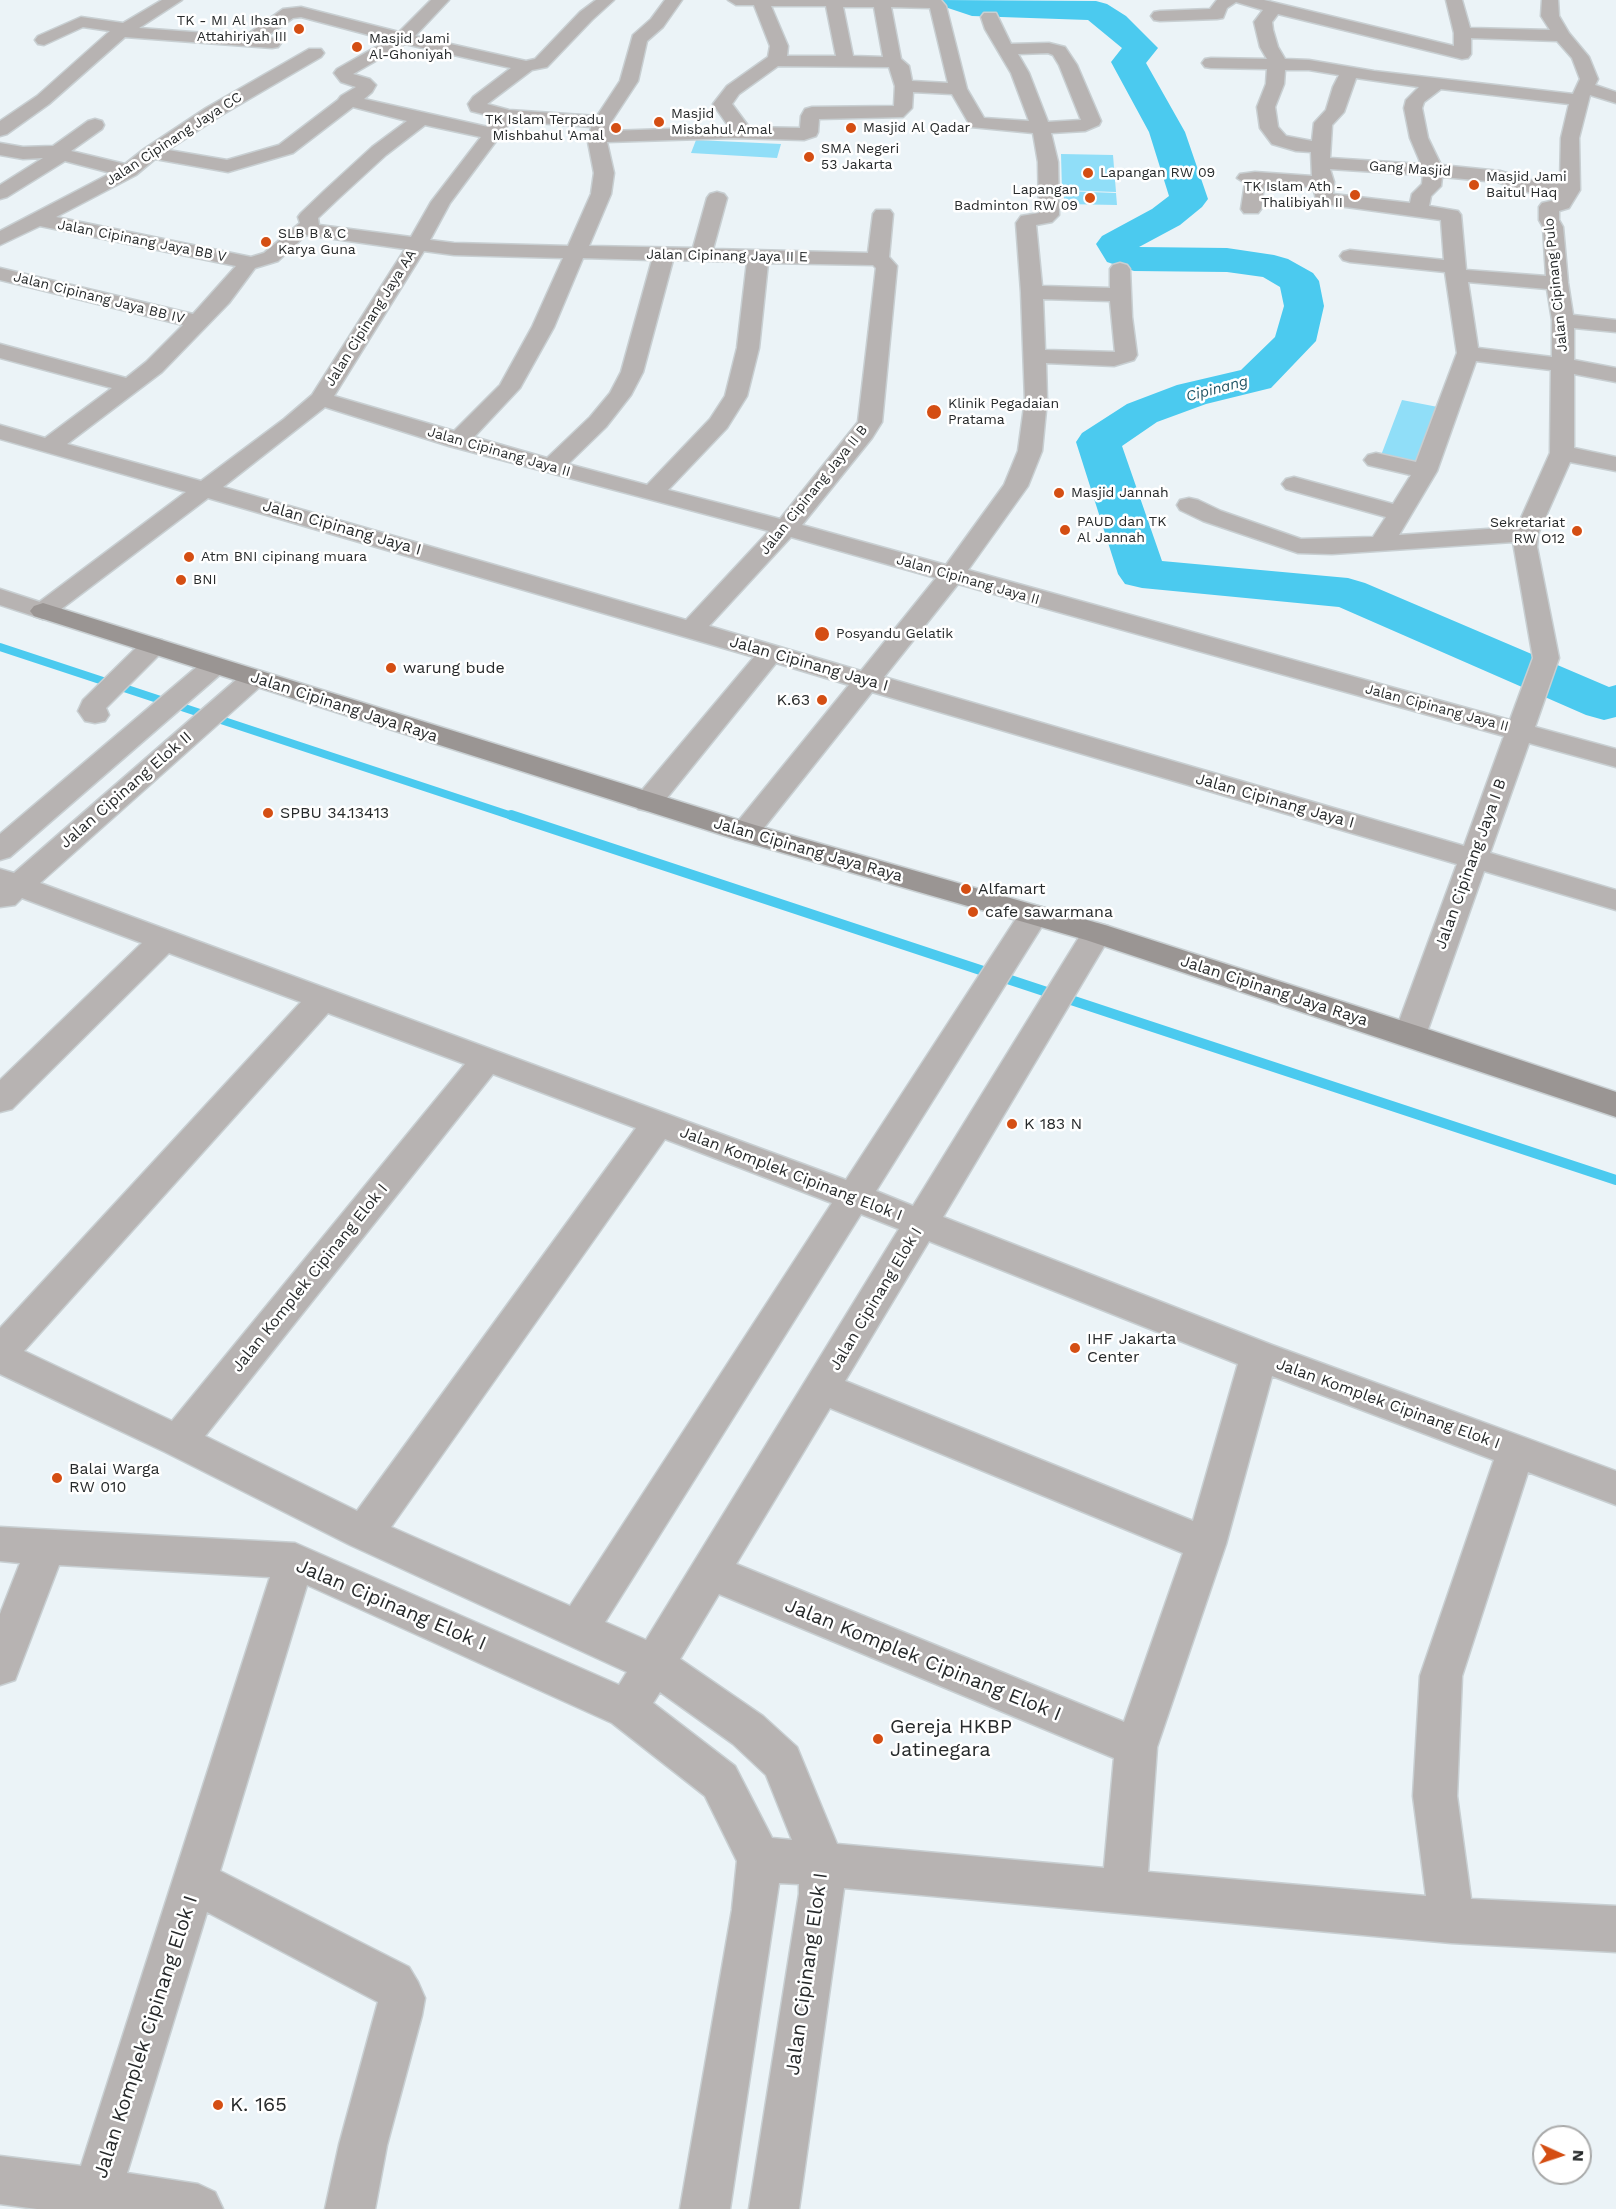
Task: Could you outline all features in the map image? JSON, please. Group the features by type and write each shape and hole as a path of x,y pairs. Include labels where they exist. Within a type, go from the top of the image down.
{"main road":[{"name":"Jalan Cipinang Jaya Raya","path":"43,611 144,654 211,669 248,683 745,832 1026,928 1410,1035 1616,1105"}],"street":[{"path":"250,41 289,14 301,12 321,0"},
{"path":"152,153 235,166 286,149 367,85 343,76 354,64 402,39 441,0"},
{"path":"301,12 402,39 525,66 541,63 586,16 606,0"},
{"path":"457,441 509,388 543,327 596,209 604,183 600,130 629,81 639,39 657,23 675,0"},
{"path":"736,0 928,2 938,6 958,89 978,123 1041,128 1085,125 1092,121 1068,65 1059,51 1049,48 1007,49"},
{"path":"1160,16 1217,14 1219,6 1229,0"},
{"path":"1243,0 1462,53"},
{"path":"1454,0 1463,33 1458,86"},
{"path":"1550,0 1550,16 1562,36 1584,63 1589,79 1570,138 1570,190"},
{"path":"760,1 779,46 779,54 774,61"},
{"path":"832,1 846,63"},
{"path":"879,1 893,62"},
{"path":"143,2 168,3"},
{"path":"0,130 43,100 123,29 168,3"},
{"path":"1318,17 1334,4"},
{"path":"1274,7 1263,22 1269,47 1278,64 1275,84 1266,107 1269,128 1280,141 1296,145 1321,164"},
{"path":"745,832 951,576 1016,486 1025,468 1033,434 1036,400 1032,292 1026,223 1028,220 1045,218 1049,215 1048,162 1041,128 1020,73 994,30 990,17"},
{"path":"44,40 81,22 173,37 290,45 354,64"},
{"path":"1463,33 1562,36"},
{"name":"Jalan Cipinang Jaya CC","path":"0,239 129,171 213,112 315,53"},
{"path":"525,66 477,104 478,107 505,115 600,130 744,133 804,134 809,132 810,116 818,112 896,113 903,108 904,86 900,66 893,62 774,61 761,67 733,90 722,105 744,133"},
{"path":"1211,63 1278,64 1437,84 1616,98"},
{"path":"1350,72 1342,87 1335,112 1323,123 1321,164 1325,200 1451,215 1456,271 1468,353 1425,471 1382,543"},
{"path":"1418,210 1422,194 1431,186 1434,170 1419,138 1413,108 1415,100 1424,91 1437,84"},
{"path":"904,86 958,89"},
{"path":"347,100 421,119 491,133"},
{"name":"Jalan Cipinang Jaya AA","path":"43,611 321,399 441,202 505,115"},
{"path":"50,446 154,367 198,322 248,264 271,257 310,224 308,217 330,195 379,151 421,119"},
{"path":"0,193 60,154 95,125"},
{"path":"0,149 23,153 60,154 129,171"},
{"path":"1251,208 1251,178 1321,164"},
{"name":"Gang Masjid","path":"1321,164 1434,170 1492,176 1517,184 1570,190"},
{"name":"Jalan Cipinang Pulo","path":"1570,190 1562,204 1549,207 1548,220 1553,227 1557,283 1563,320 1564,365 1616,375"},
{"path":"701,256 717,198"},
{"path":"878,259 883,214"},
{"name":"Jalan Cipinang Jaya BB V","path":"35,219 244,261 248,264"},
{"name":"Jalan Cipinang Jaya II E","path":"304,229 454,249 878,259"},
{"path":"551,467 598,422 620,395 632,372 664,255"},
{"path":"1350,256 1557,283"},
{"path":"651,493 719,423 736,396 748,348 758,257"},
{"name":"Jalan Cipinang Jaya II B","path":"692,629 786,528 870,422 887,266 878,259"},
{"path":"1033,357 1114,359 1126,355 1120,269"},
{"name":"Jalan Cipinang Jaya BB IV","path":"0,274 198,322"},
{"path":"1032,292 1121,295"},
{"path":"1563,320 1616,326"},
{"path":"0,351 128,386"},
{"path":"1189,505 1212,516 1298,546 1326,548 1526,534 1562,453 1564,365 1468,353"},
{"name":"Jalan Cipinang Jaya II","path":"321,399 457,441 786,528 951,576 1521,730 1616,758"},
{"name":"Jalan Cipinang Jaya I","path":"0,432 692,629 1616,900"},
{"path":"1562,453 1616,464"},
{"path":"1376,460 1425,471"},
{"path":"1294,484 1400,513"},
{"name":"Jalan Cipinang Jaya I B","path":"1410,1035 1546,658 1525,547 1526,534"},
{"name":"Jalan Cipinang Jaya Raya","path":"0,597 43,611"},
{"path":"648,802 771,653"},
{"path":"95,715 92,711 93,706 108,688 144,654"},
{"path":"0,850 211,669"},
{"name":"Jalan Cipinang Elok II","path":"6,889 248,683"},
{"name":"Jalan Komplek Cipinang Elok I","path":"6,889 164,940 487,1059 854,1197 1260,1356 1616,1488"},
{"path":"578,1629 1026,928"},
{"path":"0,1100 164,940"},
{"name":"Jalan Cipinang Elok I","path":"627,1709 1090,946"},
{"path":"0,1353 323,998"},
{"name":"Jalan Komplek Cipinang Elok I","path":"178,1441 487,1059"},
{"name":"Jalan Komplek Cipinang Elok I","path":"364,1533 658,1123"},
{"name":"Jalan Komplek Cipinang Elok I","path":"1124,1892 1136,1748 1206,1544 1260,1356"},
{"name":"Jalan Cipinang Elok I","path":"0,1358 178,1441 364,1533 654,1664 748,1730 782,1761 823,1864 820,1906 774,2209"},
{"path":"822,1388 1206,1544"},
{"name":"Jalan Komplek Cipinang Elok I","path":"1451,1921 1435,1796 1441,1676 1516,1452"},
{"name":"Jalan Cipinang Elok I","path":"0,1544 295,1561 627,1709 720,1781 759,1859"},
{"path":"0,1665 46,1548"},
{"name":"Jalan Komplek Cipinang Elok I","path":"98,2192 295,1561"},
{"name":"Jalan Komplek Cipinang Elok I","path":"710,1572 1136,1748"},
{"path":"705,2209 754,1910 759,1859 1451,1921 1616,1929"},
{"name":"Jalan Komplek Cipinang Elok I","path":"196,1882 393,1983 402,1998 363,2145 350,2209"},
{"path":"0,2180 98,2192 198,2209"}],"shaded area":[{"path":"696,140 781,144 777,158 691,153"},
{"name":"Lapangan RW 09","path":"1061,154 1113,155 1116,192 1062,190"},
{"name":"Lapangan Badminton RW 09","path":"1064,191 1116,193 1117,205 1064,204"},
{"path":"1402,400 1443,408 1421,466 1380,458"}],"waterway":[{"name":"Cipinang","path":"956,0 972,6 1096,11 1114,23 1141,48 1128,62 1167,132 1189,199 1166,217 1116,244 1121,254 1134,259 1227,260 1274,267 1299,281 1304,306 1295,341 1256,379 1192,394 1142,413 1098,442 1142,574 1348,593 1604,704 1616,701"},
{"path":"0,647 515,817"},
{"path":"511,815 1616,1180"}],"place":[{"name":"TK - MI Al Ihsan Attahiriyah III","path":"299,29"},
{"name":"Masjid Jami Al-Ghoniyah","path":"357,47"},
{"name":"Masjid Misbahul Amal","path":"659,122"},
{"name":"TK Islam Terpadu Mishbahul 'Amal","path":"616,128"},
{"name":"Masjid Al Qadar","path":"851,128"},
{"name":"SMA Negeri 53 Jakarta","path":"809,157"},
{"name":"Lapangan RW 09","path":"1088,173"},
{"name":"Masjid Jami Baitul Haq","path":"1474,185"},
{"name":"TK Islam Ath - Thalibiyah II","path":"1355,195"},
{"name":"Lapangan Badminton RW 09","path":"1090,198"},
{"name":"SLB B & C Karya Guna","path":"266,242"},
{"name":"Klinik Pegadaian Pratama","path":"934,412"},
{"name":"Masjid Jannah","path":"1059,493"},
{"name":"PAUD dan TK Al Jannah","path":"1065,530"},
{"name":"Sekretariat RW O12","path":"1577,531"},
{"name":"Atm BNI cipinang muara","path":"189,557"},
{"name":"BNI","path":"181,580"},
{"name":"Posyandu Gelatik","path":"822,634"},
{"name":"warung bude","path":"391,668"},
{"name":"K.63","path":"822,700"},
{"name":"SPBU 34.13413","path":"268,813"},
{"name":"Alfamart","path":"966,889"},
{"name":"cafe sawarmana","path":"973,912"},
{"name":"K 183 N","path":"1012,1124"},
{"name":"IHF Jakarta Center","path":"1075,1348"},
{"name":"Balai Warga RW 010","path":"57,1478"},
{"name":"Gereja HKBP Jatinegara","path":"878,1739"},
{"name":"K. 165","path":"218,2105"}]}
